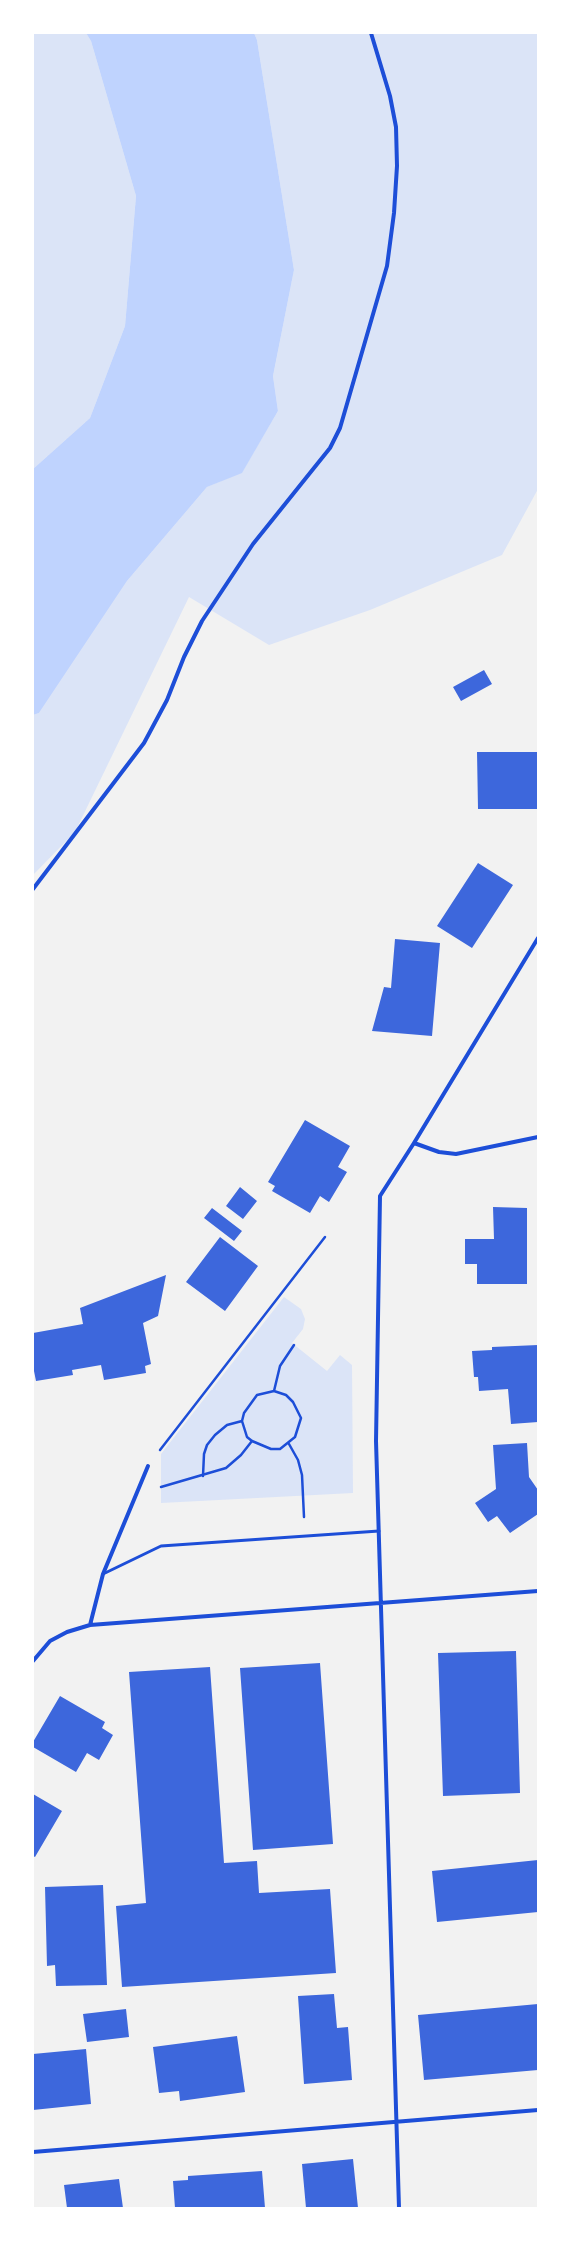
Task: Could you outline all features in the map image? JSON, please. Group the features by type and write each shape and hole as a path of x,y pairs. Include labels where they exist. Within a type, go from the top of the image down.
{"street":[{"path":"33,889 144,743 164,706 184,657 202,622 252,544 330,448 340,428 387,266 394,213 397,166 396,127 390,96 371,33"},
{"path":"399,2208 376,1440 380,1196 414,1143 538,938"},
{"path":"414,1143 439,1152 456,1154 538,1137"},
{"path":"90,1625 103,1574 148,1466"},
{"path":"33,1661 50,1641 67,1632 90,1625 538,1591"},
{"path":"33,2152 538,2110"}],"lane":[{"path":"103,1574 160,1546 379,1531"}],"path":[{"path":"148,1466 325,1237"},
{"path":"274,1391 280,1366 294,1345"},
{"path":"274,1391 286,1395 293,1402 301,1418 295,1438 280,1450 271,1449 252,1441 247,1437 242,1421 244,1412 257,1395 274,1391"},
{"path":"202,1476 204,1454 207,1445 227,1425 242,1421"},
{"path":"136,1494 226,1468 233,1463 252,1441"},
{"path":"289,1444 298,1460 302,1475 305,1537"}],"shaded area":[{"path":"33,33 86,33 91,41 136,196 125,326 90,418 33,469"},
{"path":"254,33 538,33 538,489 502,555 370,610 269,645 189,597 75,832 33,875 33,715 39,713 127,581 207,487 242,472 278,411 273,376 294,270 257,40"},
{"path":"284,1297 301,1309 305,1319 303,1329 292,1343 327,1371 340,1355 352,1365 353,1493 161,1503 161,1454"}],"water":[{"path":"86,33 254,33 257,40 294,270 273,376 278,411 242,473 207,487 127,581 39,713 33,715 33,469 90,418 125,326 136,196 91,41"}],"building":[{"path":"484,670 492,684 461,701 453,687"},
{"path":"477,752 538,752 538,809 478,809"},
{"path":"478,863 513,885 472,948 437,926"},
{"path":"395,939 440,943 432,1036 372,1031 384,987 391,988"},
{"path":"305,1120 350,1146 338,1167 347,1172 329,1202 320,1196 310,1213 272,1191 275,1186 268,1182"},
{"path":"240,1187 257,1201 243,1219 226,1206"},
{"path":"493,1207 527,1208 527,1284 477,1284 477,1264 465,1264 465,1239 494,1239"},
{"path":"212,1208 242,1231 234,1241 204,1218"},
{"path":"220,1237 258,1266 225,1311 186,1282"},
{"path":"166,1275 158,1316 143,1323 151,1364 145,1366 146,1373 104,1380 101,1365 72,1370 73,1375 36,1381 33,1366 33,1333 83,1324 80,1308"},
{"path":"538,1345 538,1422 511,1424 508,1389 479,1391 478,1377 474,1377 472,1351 492,1350 492,1347"},
{"path":"527,1443 529,1477 538,1490 538,1514 510,1533 497,1516 488,1522 475,1503 496,1489 493,1445"},
{"path":"516,1651 520,1793 443,1796 438,1653"},
{"path":"320,1663 333,1844 253,1850 240,1668"},
{"path":"210,1667 224,1863 257,1861 259,1893 330,1889 336,1973 122,1987 116,1906 146,1903 129,1672"},
{"path":"60,1696 105,1722 102,1728 113,1735 99,1760 87,1753 76,1772 33,1747 33,1742"},
{"path":"33,1794 62,1811 35,1857 33,1856"},
{"path":"538,1860 538,1912 437,1922 432,1871"},
{"path":"103,1885 107,1985 56,1986 55,1965 47,1966 45,1887"},
{"path":"334,1994 337,2028 348,2027 352,2080 304,2084 298,1996"},
{"path":"538,2004 538,2070 424,2080 418,2015"},
{"path":"126,2009 129,2037 87,2042 83,2014"},
{"path":"237,2036 245,2092 180,2101 179,2091 159,2093 153,2047"},
{"path":"86,2049 91,2104 33,2110 33,2054"},
{"path":"353,2159 358,2208 306,2208 302,2164"},
{"path":"262,2171 265,2208 175,2208 173,2181 188,2180 188,2176"},
{"path":"119,2179 123,2208 67,2208 64,2185"}]}
